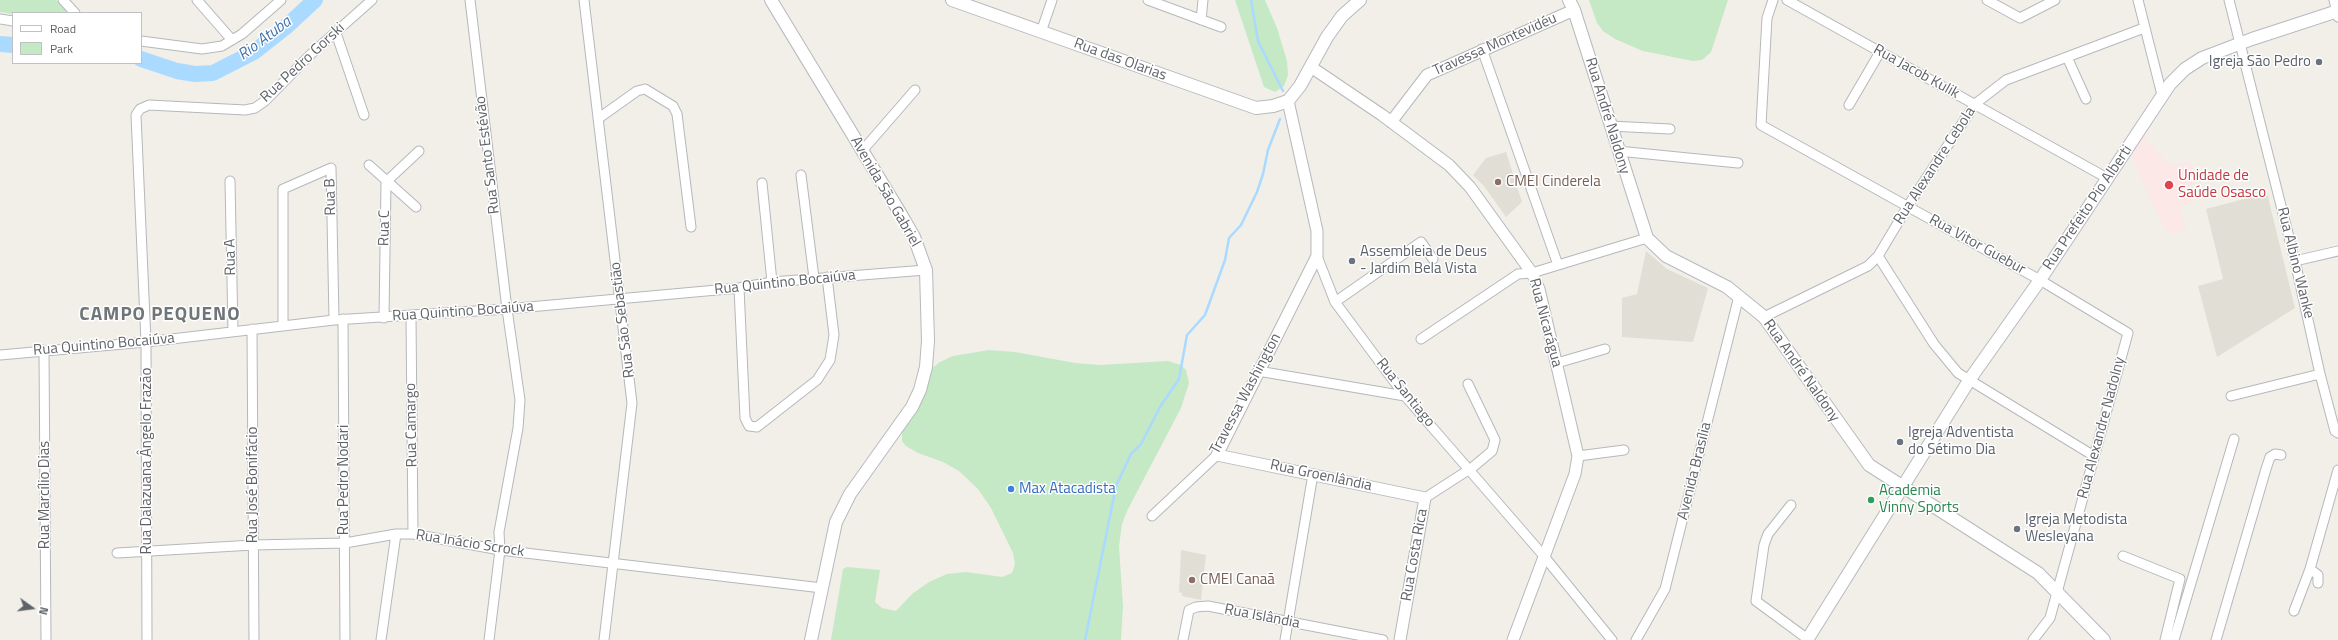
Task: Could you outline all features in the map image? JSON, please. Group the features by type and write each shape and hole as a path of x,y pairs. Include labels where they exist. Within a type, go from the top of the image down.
{"main road":[{"name":"Avenida São Gabriel","path":"771,0 914,237 926,270 928,341 926,367 920,390 908,413 850,494 836,522 812,640"},
{"name":"Rua das Olarias","path":"952,0 1256,108 1273,106 1288,101"},
{"path":"1288,101 1311,67 1327,37 1342,16 1360,0"},
{"name":"Rua André Naldony","path":"1571,5 1647,238 1666,256 1727,287 1764,317 1869,465 2038,573 2104,640"},
{"name":"Rua Prefeito Pio Alberti","path":"1808,640 1970,379 2040,280 2170,84 2185,69 2202,58 2337,10"}],"street":[{"path":"63,0 73,12"},
{"path":"197,0 232,40"},
{"path":"142,41 202,50 222,46 232,40 282,0"},
{"name":"Rua Pedro Gorski","path":"136,115 140,109 149,105 245,110 255,108 265,102 311,54 372,0"},
{"name":"Rua Santo Estévão","path":"470,0 507,309 520,400 518,428 499,532 500,550 489,640"},
{"name":"Rua São Sebastião","path":"584,0 621,299 632,403 604,640"},
{"path":"1041,32 1052,0"},
{"path":"1149,0 1221,27"},
{"path":"1201,20 1203,0"},
{"name":"Rua Vitor Guebur","path":"1773,0 1767,18 1761,125 2040,280 2128,333"},
{"name":"Rua Jacob Kulik","path":"1787,0 2107,178"},
{"path":"1988,0 2020,18 2055,0"},
{"path":"2138,0 2162,95"},
{"name":"Rua Albino Wanke","path":"2229,0 2238,44 2295,261 2320,374 2336,431 2338,433"},
{"name":"Travessa Montevidéu","path":"1391,122 1427,75 1571,5"},
{"path":"0,19 12,21"},
{"name":"Rua Alexandre Cebola","path":"1764,317 1868,266 1878,256 1908,206 1975,104 2006,80 2144,28"},
{"path":"336,33 364,115"},
{"path":"1482,49 1558,265"},
{"path":"1849,105 1880,52"},
{"path":"2067,57 2086,99"},
{"name":"Rua Nicarágua","path":"1311,67 1391,122 1449,165 1470,187 1532,273 1539,289 1578,456 1575,474 1543,555 1513,640"},
{"path":"599,118 637,91 645,89 673,106 678,114 691,227"},
{"path":"862,151 915,90"},
{"name":"Rua Santiago","path":"1288,101 1317,231 1317,256 1335,302 1405,396 1543,555 1612,640"},
{"name":"Rua Dalazuana Ângelo Frazão","path":"136,115 146,342 148,550 147,640"},
{"path":"1610,126 1670,129"},
{"path":"386,182 419,151"},
{"path":"1618,151 1738,163"},
{"path":"368,165 416,207"},
{"name":"Rua B","path":"283,326 283,189 331,168 339,320"},
{"path":"801,175 814,278"},
{"name":"Rua A","path":"230,181 233,332"},
{"name":"Rua C","path":"384,318 386,182"},
{"path":"762,183 772,282"},
{"path":"1421,339 1518,274 1532,273 1647,238"},
{"path":"1335,302 1421,242 1433,259"},
{"path":"2295,261 2338,251"},
{"name":"Travessa Washington","path":"1152,516 1217,455 1317,256"},
{"path":"1878,256 1934,344 1958,373 2094,456"},
{"name":"Rua Quintino Bocaiúva","path":"0,355 146,342 339,320 507,309 739,288 772,282 814,278 926,270"},
{"path":"739,288 744,418 749,426 757,427 817,380 830,360 834,335 827,277"},
{"name":"Avenida Brasília","path":"1636,640 1665,589 1739,296"},
{"name":"Rua Camargo","path":"411,316 413,534"},
{"name":"Rua Pedro Nodari","path":"339,320 345,543 345,640"},
{"name":"Rua José Bonifácio","path":"252,329 254,640"},
{"name":"Rua Alexandre Nadolny","path":"2033,640 2050,618 2128,333"},
{"path":"1557,364 1604,349"},
{"name":"Rua Marcílio Dias","path":"44,350 46,640"},
{"path":"1258,371 1405,396"},
{"path":"2231,396 2320,374"},
{"name":"Rua Costa Rica","path":"1400,640 1424,498 1469,470 1492,451 1495,440 1468,384"},
{"path":"2174,640 2234,439"},
{"path":"1578,456 1624,450"},
{"path":"2216,640 2268,463 2270,458 2276,454 2281,454"},
{"name":"Rua Groenlândia","path":"1217,455 1424,498"},
{"path":"2295,608 2310,569 2338,470"},
{"path":"1285,640 1313,474"},
{"path":"1791,505 1768,534 1764,545 1756,601 1808,640"},
{"path":"381,640 396,534"},
{"name":"Rua Inácio Scrock","path":"117,553 254,545 345,543 396,534 413,534 500,550 614,562 822,588"},
{"path":"2124,556 2180,579 2165,640"},
{"path":"2310,569 2318,575 2318,583"},
{"name":"Rua Islândia","path":"1183,640 1189,610 1196,607 1208,606 1288,623 1383,640"}],"shaded area":[{"name":"Unidade de Saúde Osasco","path":"2143,136 2171,166 2190,161 2196,184 2191,185 2195,201 2180,206 2186,231 2169,234 2154,208 2131,155"},
{"name":"CMEI Cinderela","path":"1506,152 1522,202 1506,217 1484,186 1473,175 1486,158"},
{"path":"2267,193 2295,308 2217,357 2198,286 2223,279 2206,209"},
{"path":"1646,251 1667,269 1708,288 1693,342 1622,337 1622,298 1637,294"},
{"name":"CMEI Canaã","path":"1181,550 1206,555 1201,600 1182,596 1182,593 1179,592"}],"green space":[{"path":"0,0 56,0 67,12 12,12 12,14 0,12"},
{"path":"1235,0 1265,0 1277,28 1287,61 1288,75 1284,86 1275,92 1264,87"},
{"path":"1589,0 1728,0 1711,52 1702,60 1693,61 1643,51 1615,39 1603,31 1597,23"},
{"path":"989,350 1015,352 1075,363 1100,365 1168,361 1181,365 1186,370 1189,383 1181,408 1127,511 1122,524 1119,546 1123,607 1121,640 831,640 843,569 847,567 880,570 875,602 882,608 896,611 912,594 929,582 947,574 966,572 1002,577 1012,573 1015,564 1013,553 991,508 978,489 959,471 943,462 918,453 906,446 902,441 902,429 926,373 940,362 953,356"}],"waterway":[{"name":"Rio Atuba","path":"142,59 177,71 195,74 213,73 254,52 287,26 315,0"},
{"path":"1251,0 1258,41 1283,91"},
{"name":"Rio Atuba","path":"0,44 12,45"},
{"path":"1085,640 1116,486 1131,454 1141,444 1160,407 1179,379 1187,335 1205,315 1225,260 1229,238 1241,225 1257,192 1263,174 1268,150 1280,119"}],"place":[{"name":"Igreja São Pedro","path":"2319,62"},
{"name":"CMEI Cinderela","path":"1498,182"},
{"name":"Unidade de Saúde Osasco","path":"2169,185"},
{"name":"Assembleia de Deus - Jardim Bela Vista","path":"1352,261"},
{"name":"Igreja Adventista do Sétimo Dia","path":"1900,442"},
{"name":"Max Atacadista","path":"1011,489"},
{"name":"Academia Vinny Sports","path":"1871,500"},
{"name":"Igreja Metodista Wesleyana","path":"2017,529"},
{"name":"CMEI Canaã","path":"1192,580"}],"district":[{"name":"CAMPO PEQUENO","path":"160,315"}]}
